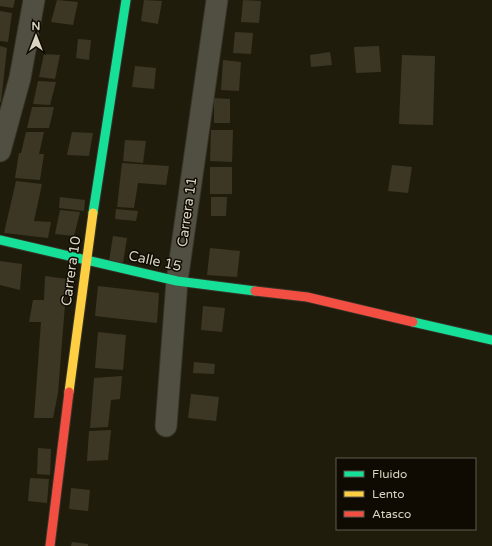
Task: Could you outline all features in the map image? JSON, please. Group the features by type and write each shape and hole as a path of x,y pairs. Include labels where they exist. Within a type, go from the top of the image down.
{"street":[{"path":"0,151 20,78 34,0"},
{"name":"Carrera 10","path":"50,546 86,261 126,0"},
{"name":"Carrera 11","path":"166,426 177,281 217,0"},
{"name":"Calle 15","path":"0,240 177,281 307,297 492,340"}],"building":[{"path":"0,0 15,0 13,8 0,6"},
{"path":"57,0 78,2 73,25 51,22"},
{"path":"144,0 162,1 158,24 141,21"},
{"path":"243,0 261,1 259,23 241,22"},
{"path":"0,11 12,13 8,42 0,41"},
{"path":"235,32 253,33 251,54 233,53"},
{"path":"78,39 91,40 89,60 76,58"},
{"path":"0,46 7,48 1,102 0,102"},
{"path":"379,46 381,72 356,73 354,47"},
{"path":"330,52 332,65 311,67 310,55"},
{"path":"44,54 60,55 55,79 39,77"},
{"path":"402,55 435,56 433,125 399,124"},
{"path":"223,60 241,62 239,91 221,90"},
{"path":"135,66 156,68 154,89 132,87"},
{"path":"38,81 56,82 50,105 33,104"},
{"path":"214,98 230,99 230,123 214,123"},
{"path":"32,107 54,107 49,128 27,128"},
{"path":"211,130 233,130 232,162 210,161"},
{"path":"26,132 44,132 39,154 44,154 40,180 15,178 19,153 21,153"},
{"path":"72,132 93,133 89,156 67,155"},
{"path":"125,140 146,141 143,163 123,161"},
{"path":"122,163 169,166 166,185 138,183 134,208 117,207"},
{"path":"392,165 412,167 408,193 388,191"},
{"path":"210,167 232,167 232,194 210,194"},
{"path":"16,181 42,184 34,221 51,222 48,238 4,233"},
{"path":"60,197 85,200 84,211 59,208"},
{"path":"211,197 227,197 226,216 211,216"},
{"path":"116,209 138,211 136,221 115,219"},
{"path":"60,210 80,212 74,236 55,234"},
{"path":"113,236 127,238 123,263 109,261"},
{"path":"210,248 240,251 237,277 207,275"},
{"path":"0,261 22,264 20,290 0,285"},
{"path":"45,276 67,279 58,393 53,418 34,418 41,322 29,322 33,300 44,300"},
{"path":"98,286 159,293 157,323 95,316"},
{"path":"203,306 225,308 222,332 201,330"},
{"path":"98,332 126,335 123,370 95,368"},
{"path":"194,362 215,364 214,374 193,373"},
{"path":"122,376 120,399 111,400 108,427 90,428 94,378"},
{"path":"191,394 219,397 216,421 188,418"},
{"path":"111,430 108,460 87,461 89,431"},
{"path":"38,448 51,449 50,475 37,474"},
{"path":"30,478 49,479 47,503 28,501"},
{"path":"71,488 90,490 88,511 69,509"},
{"path":"72,542 88,544 88,546 71,546"}],"traffic: fast":[{"path":"93,213 126,0"},
{"path":"0,240 177,281 255,291"},
{"path":"413,322 492,340"}],"traffic: slow":[{"path":"69,392 93,213"}],"traffic: jam":[{"path":"255,291 307,297 413,322"},
{"path":"50,546 69,392"}]}
